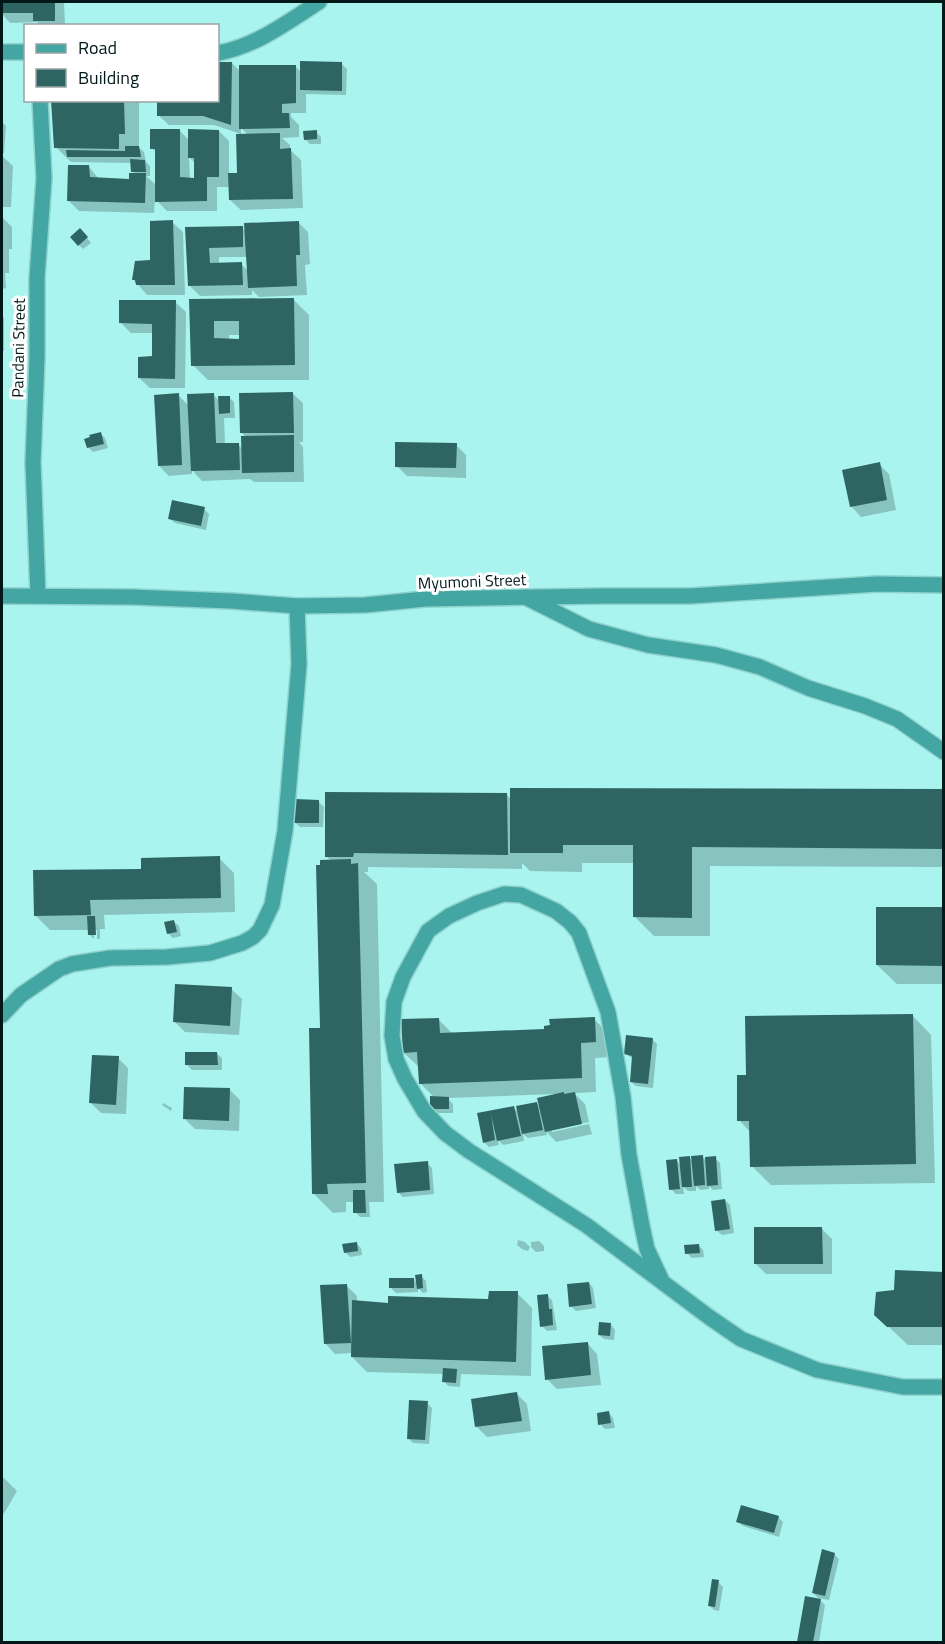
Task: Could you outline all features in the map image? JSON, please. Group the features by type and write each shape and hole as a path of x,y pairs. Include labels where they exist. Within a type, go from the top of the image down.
{"street":[{"path":"219,53 252,44 319,2"},
{"path":"2,52 24,52"},
{"name":"Pandani Street","path":"38,596 33,462 37,278 44,178 40,102"},
{"name":"Myumoni Street","path":"2,596 220,600 297,606 365,605 425,599 690,596 877,584 944,585"},
{"path":"525,597 589,629 648,645 716,655 760,666 808,688 897,719 944,752"},
{"path":"2,1015 21,995 59,969 72,964 110,958 167,957 210,953 242,943 260,930 272,904 285,831 299,664 297,606"},
{"path":"662,1281 647,1249 642,1226 608,1012 579,933 556,911 521,895 504,894 449,916 428,931 403,977 394,1002 392,1036 396,1059 405,1079 424,1111 446,1133 469,1151 586,1224 709,1317 741,1339 818,1370 859,1380 903,1388 944,1388"}],"building":[{"path":"2,2 55,2 55,21 33,21 33,13 2,13"},
{"path":"300,61 342,62 342,91 300,90"},
{"path":"219,62 232,62 231,125 203,116 157,116 157,102 219,102"},
{"path":"239,65 296,65 296,103 282,104 282,113 289,113 290,128 239,129"},
{"path":"51,102 124,102 125,134 119,134 119,149 54,148"},
{"path":"150,129 180,129 180,177 194,178 194,158 188,158 188,129 219,130 219,177 207,177 207,201 155,202 155,149 150,149"},
{"path":"317,130 317,139 304,140 303,131"},
{"path":"280,133 280,149 291,148 293,199 229,200 228,173 237,173 236,134"},
{"path":"125,146 139,146 141,157 67,157 66,150 125,151"},
{"path":"130,159 145,160 146,172 131,172"},
{"path":"68,165 89,165 90,177 129,179 129,173 146,173 145,203 67,201"},
{"path":"173,220 175,285 136,285 135,280 132,280 135,261 150,260 150,221"},
{"path":"299,221 300,255 296,255 297,286 248,288 244,223"},
{"path":"243,226 243,247 209,248 210,263 242,262 243,285 188,286 185,227"},
{"path":"80,228 88,237 78,246 70,237"},
{"path":"294,298 295,365 191,366 189,299","holes":["214,321 239,321 239,339 214,338"]},
{"path":"119,300 176,300 175,379 138,378 138,357 152,356 152,324 119,323"},
{"path":"293,392 294,433 240,433 239,393"},
{"path":"179,393 182,465 158,466 154,395"},
{"path":"214,393 216,443 239,443 240,470 191,471 187,394"},
{"path":"218,396 230,396 230,413 219,414"},
{"path":"101,432 104,444 87,448 84,439"},
{"path":"294,435 294,472 242,473 241,436"},
{"path":"395,442 457,443 456,468 395,467"},
{"path":"880,462 887,500 850,507 842,470"},
{"path":"172,500 205,507 201,526 168,519"},
{"path":"510,788 944,789 944,849 692,847 692,918 633,917 633,845 563,845 563,853 510,853"},
{"path":"325,792 507,793 508,855 354,853 353,857 325,857"},
{"path":"295,799 319,800 319,823 294,823"},
{"path":"220,856 221,898 90,900 91,915 34,916 33,870 141,869 141,858"},
{"path":"351,859 351,864 358,863 366,1183 327,1184 328,1194 312,1194 309,1028 320,1028 316,865 320,865 320,860"},
{"path":"876,907 944,907 944,966 876,965"},
{"path":"87,916 95,916 96,935 88,935"},
{"path":"174,920 177,932 167,934 164,922"},
{"path":"175,984 232,987 230,1026 173,1022"},
{"path":"913,1014 916,1164 750,1167 749,1121 737,1121 737,1075 746,1075 745,1016"},
{"path":"595,1017 596,1042 581,1043 582,1078 419,1084 417,1052 403,1053 401,1019 439,1018 440,1033 544,1029 544,1026 550,1025 549,1019"},
{"path":"626,1035 653,1038 648,1084 630,1082 632,1056 624,1054"},
{"path":"185,1052 217,1052 218,1065 185,1065"},
{"path":"92,1055 119,1056 116,1105 89,1103"},
{"path":"184,1087 230,1088 229,1121 183,1119"},
{"path":"564,1092 564,1094 575,1092 582,1124 545,1132 537,1098"},
{"path":"430,1096 449,1097 449,1109 430,1109"},
{"path":"537,1102 543,1130 522,1134 516,1106"},
{"path":"514,1106 521,1136 497,1141 491,1114 495,1140 483,1143 477,1113"},
{"path":"703,1155 705,1185 694,1186 691,1156"},
{"path":"690,1156 692,1187 682,1187 679,1157"},
{"path":"716,1156 718,1185 707,1186 705,1157"},
{"path":"677,1159 680,1189 669,1190 666,1160"},
{"path":"428,1161 430,1190 397,1193 394,1164"},
{"path":"353,1190 365,1190 366,1213 353,1213"},
{"path":"725,1199 730,1229 715,1231 711,1201"},
{"path":"754,1227 822,1227 823,1264 754,1264"},
{"path":"357,1242 358,1251 344,1253 342,1244"},
{"path":"699,1244 700,1253 685,1254 684,1245"},
{"path":"895,1270 944,1272 944,1327 887,1327 874,1315 876,1292 894,1290"},
{"path":"422,1274 423,1288 417,1289 415,1275"},
{"path":"389,1278 414,1278 414,1288 389,1288"},
{"path":"589,1282 592,1304 569,1307 567,1284"},
{"path":"347,1284 351,1343 324,1344 320,1285"},
{"path":"489,1291 518,1291 516,1362 351,1357 352,1300 388,1303 388,1296 488,1299"},
{"path":"548,1294 553,1325 540,1327 537,1295"},
{"path":"599,1322 611,1323 610,1336 598,1335"},
{"path":"588,1342 591,1375 545,1380 542,1346"},
{"path":"443,1368 457,1369 456,1383 442,1382"},
{"path":"517,1392 522,1421 475,1427 471,1399"},
{"path":"409,1400 428,1401 425,1440 407,1439"},
{"path":"609,1411 611,1423 598,1425 597,1413"},
{"path":"741,1505 779,1516 774,1533 736,1522"},
{"path":"822,1549 835,1553 825,1596 812,1593"},
{"path":"712,1579 719,1580 715,1607 708,1606"},
{"path":"805,1596 821,1599 813,1642 797,1642"}]}
